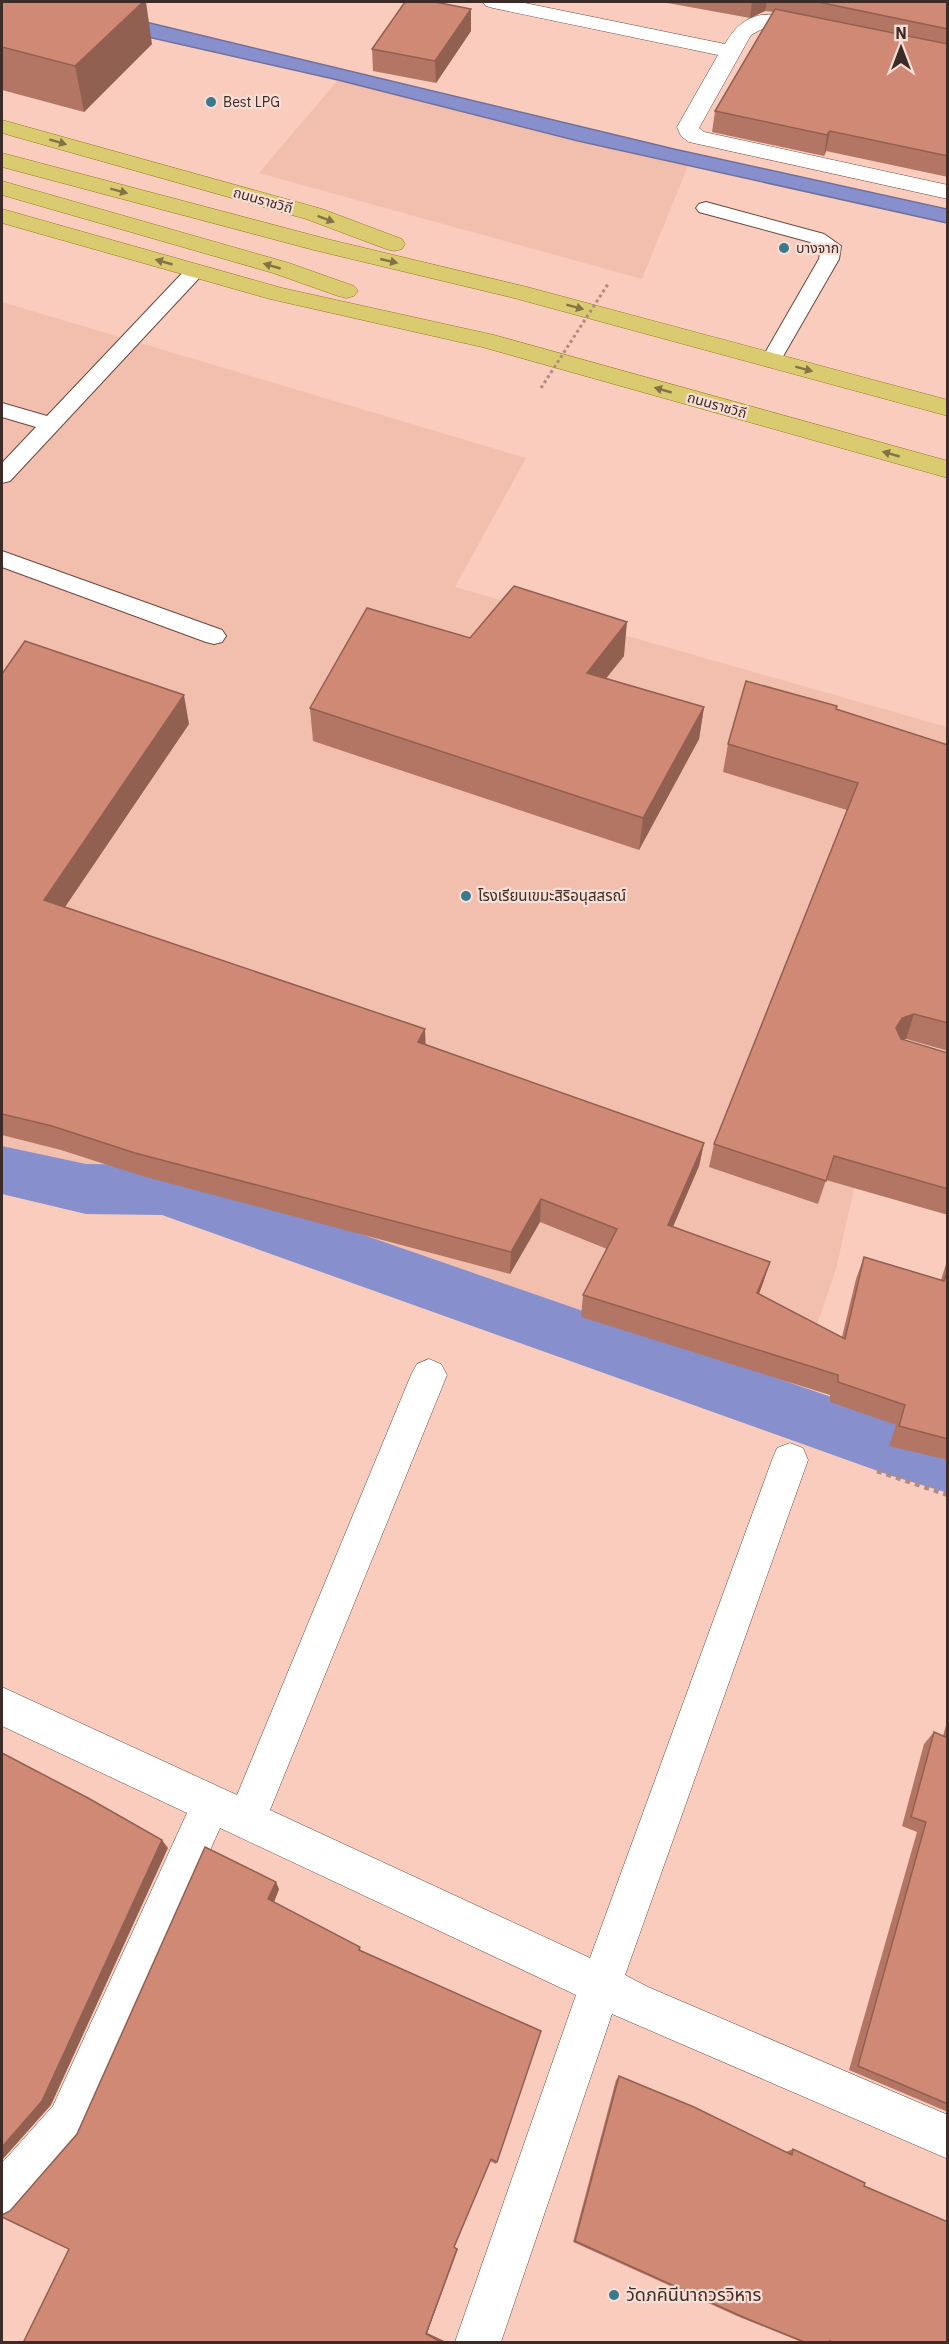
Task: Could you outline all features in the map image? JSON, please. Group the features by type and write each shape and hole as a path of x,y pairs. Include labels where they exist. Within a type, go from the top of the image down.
{"main road":[{"name":"ถนนราชวิถี","path":"2,126 314,214 519,292"},
{"name":"ถนนราชวิถี","path":"2,160 322,245 519,292 948,408"},
{"name":"ถนนราชวิถี","path":"2,188 281,268 486,340"},
{"name":"ถนนราชวิถี","path":"2,216 278,294 486,340 948,470"}],"street":[{"path":"493,2 732,52"},
{"path":"832,32 765,20 743,31 688,127 698,137 948,192"},
{"path":"2,2195 68,2121 229,1812 429,1375"},
{"path":"478,2343 601,1985 790,1460"},
{"path":"2,1706 601,1985 633,2002 948,2137"}],"lane":[{"path":"706,208 817,238 831,246 829,259 771,360"},
{"path":"2,476 195,271"},
{"path":"2,410 51,424"},
{"path":"2,559 214,636"}],"path":[{"path":"541,388 608,284"},
{"path":"877,1471 948,1495"}],"shaded area":[{"path":"338,80 578,141 688,166 642,279 259,173"},
{"name":"โรงเรียนเขมะสิริอนุสสรณ์","path":"2,302 526,458 455,587 947,727 947,839 860,1162 836,1269 797,1384 510,1293 208,1187 2,1158"}],"water":[{"path":"2,2 63,2 674,149 947,209 947,223 578,141 338,80 2,4"}],"building":[{"path":"2,2 143,2 75,66 2,47"},
{"path":"405,2 435,2 471,9 435,61 372,49"},
{"path":"818,2 948,2 948,29"},
{"path":"775,9 948,44 948,156 830,131 827,135 715,111"},
{"path":"514,586 627,622 587,673 704,707 643,818 310,708 367,608 470,638"},
{"path":"25,641 184,695 44,900 425,1029 418,1042 704,1143 668,1225 770,1262 757,1293 845,1339 864,1257 944,1281 948,1269 948,1439 899,1426 905,1405 838,1382 838,1375 583,1295 617,1229 541,1199 511,1252 135,1153 52,1126 2,1114 2,674"},
{"path":"746,681 837,706 836,709 948,745 948,1023 914,1014 902,1018 896,1028 901,1039 948,1053 948,1189 834,1156 826,1181 714,1144 858,783 728,744"},
{"path":"934,1732 948,1738 948,2104 858,2066 926,1822 911,1817"},
{"path":"2,1753 162,1840 42,2101 2,2147"},
{"path":"205,1847 276,1882 268,1899 360,1947 359,1950 541,2031 497,2162 491,2159 454,2247 457,2249 426,2334 443,2343 23,2343 69,2249 2,2215 10,2211 77,2134"},
{"path":"619,2076 694,2107 792,2155 793,2149 865,2183 864,2186 948,2222 948,2343 834,2343 830,2341 830,2343 807,2343 743,2317 575,2241"}],"waterway":[{"path":"2,1170 86,1189 162,1190 889,1446 948,1464"}],"place":[{"name":"Best LPG","path":"211,102"},
{"name":"บางจาก","path":"784,248"},
{"name":"โรงเรียนเขมะสิริอนุสสรณ์","path":"466,896"},
{"name":"วัดภคินีนาถวรวิหาร","path":"614,2295"}]}
